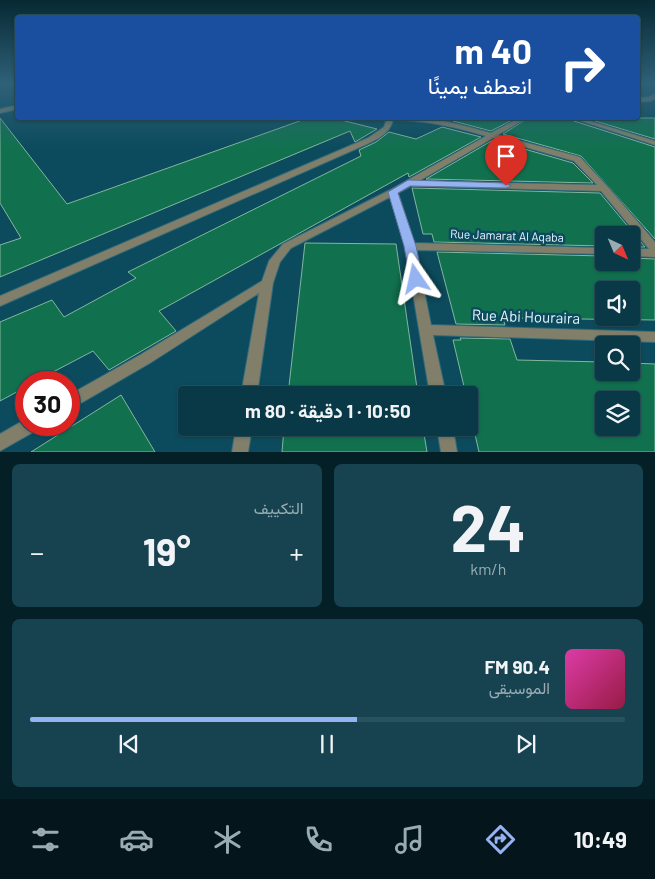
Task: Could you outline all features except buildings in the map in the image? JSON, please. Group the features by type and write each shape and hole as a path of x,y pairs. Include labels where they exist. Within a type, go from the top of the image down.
{"street":[{"path":"0,111 15,108"},
{"path":"0,301 353,147 386,129 391,120"},
{"path":"431,120 576,160 604,188 655,249"},
{"path":"250,386 267,283 275,261 287,246 393,192 519,120"},
{"path":"582,120 655,142"},
{"path":"408,183 604,188"},
{"path":"393,192 410,246 436,386"},
{"name":"Rue Jamarat Al Aqaba","path":"410,246 595,251"},
{"path":"640,252 655,253"},
{"path":"80,397 146,359 267,283"},
{"name":"Rue Abi Houraira","path":"426,330 655,337"},
{"path":"0,443 15,434"},
{"path":"240,452 243,436"},
{"path":"446,436 449,452"}],"route":[{"path":"416,279 410,246 393,192 408,183 506,186"}]}
